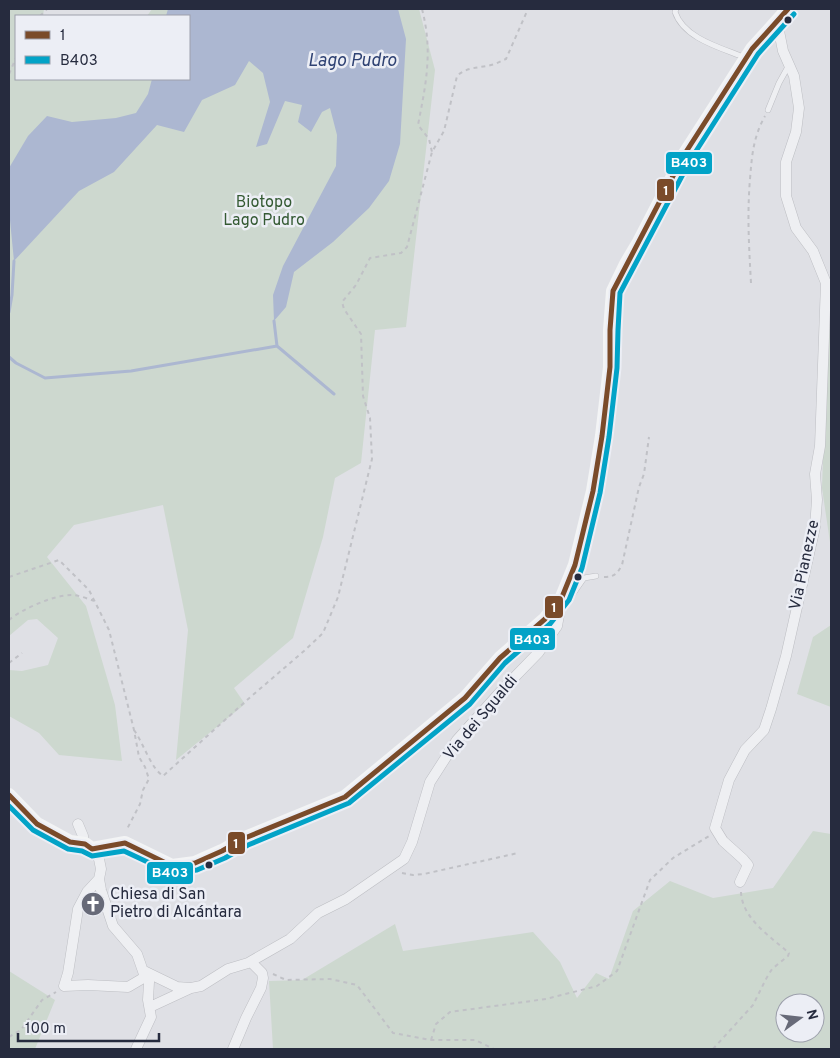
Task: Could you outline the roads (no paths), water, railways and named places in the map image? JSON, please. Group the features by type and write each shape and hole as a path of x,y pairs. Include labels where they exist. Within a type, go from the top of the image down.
{"street":[{"path":"9,794 37,824 70,842 87,846 125,844 172,866 195,863 245,838 345,797 465,698 500,658 545,619 561,602 575,565 593,491 610,367 613,291 684,156 746,58 788,9"},
{"name":"Via Pianezze","path":"740,882 748,865 744,858 723,841 716,828 729,780 745,750 764,730 786,656 815,527 817,500 815,474 820,446 826,283 813,251 796,228 786,196 786,162 796,132 798,108 794,76 783,51 777,21"},
{"name":"Via dei Sgualdi","path":"150,1007 191,988 201,986 228,969 255,965 290,939 318,913 346,899 404,859 412,842 430,782 457,740 538,653 557,626 561,602"},
{"path":"78,824 87,846 99,859 101,869 99,879 113,926 137,954 149,982 148,1000 151,1017 136,1049"},
{"path":"99,879 87,892 78,909 68,973 64,986 128,987 145,974"},
{"path":"233,1049 261,988 263,978 255,965"},
{"path":"145,974 177,986 191,988"}],"lane":[{"path":"676,9 675,12 678,20 703,40 746,58"},
{"path":"768,110 779,82 789,65"},
{"name":"Via dei Sgualdi","path":"561,602 568,601 584,578 596,576"}],"water":[{"name":"Lago Pudro","path":"168,9 398,9 406,39 400,144 389,181 369,208 333,242 294,272 286,307 274,321 273,295 283,266 336,166 337,135 330,108 322,112 311,132 298,122 302,105 285,101 267,144 256,147 270,102 263,73 249,61 235,85 202,100 184,132 157,125 114,172 79,191 14,261 9,210 9,168 28,136 47,116 72,122 116,118 136,113 148,94 152,80 190,80 190,15 166,15"}],"waterway":[{"path":"9,312 14,261"},
{"path":"274,321 277,346 334,394"},
{"path":"9,357 16,363 45,378 131,371 277,346"}],"place":[{"name":"Chiesa di San Pietro di Alcántara","path":"93,904"}],"park label":[{"name":"Biotopo Lago Pudro","path":"264,212"}]}
